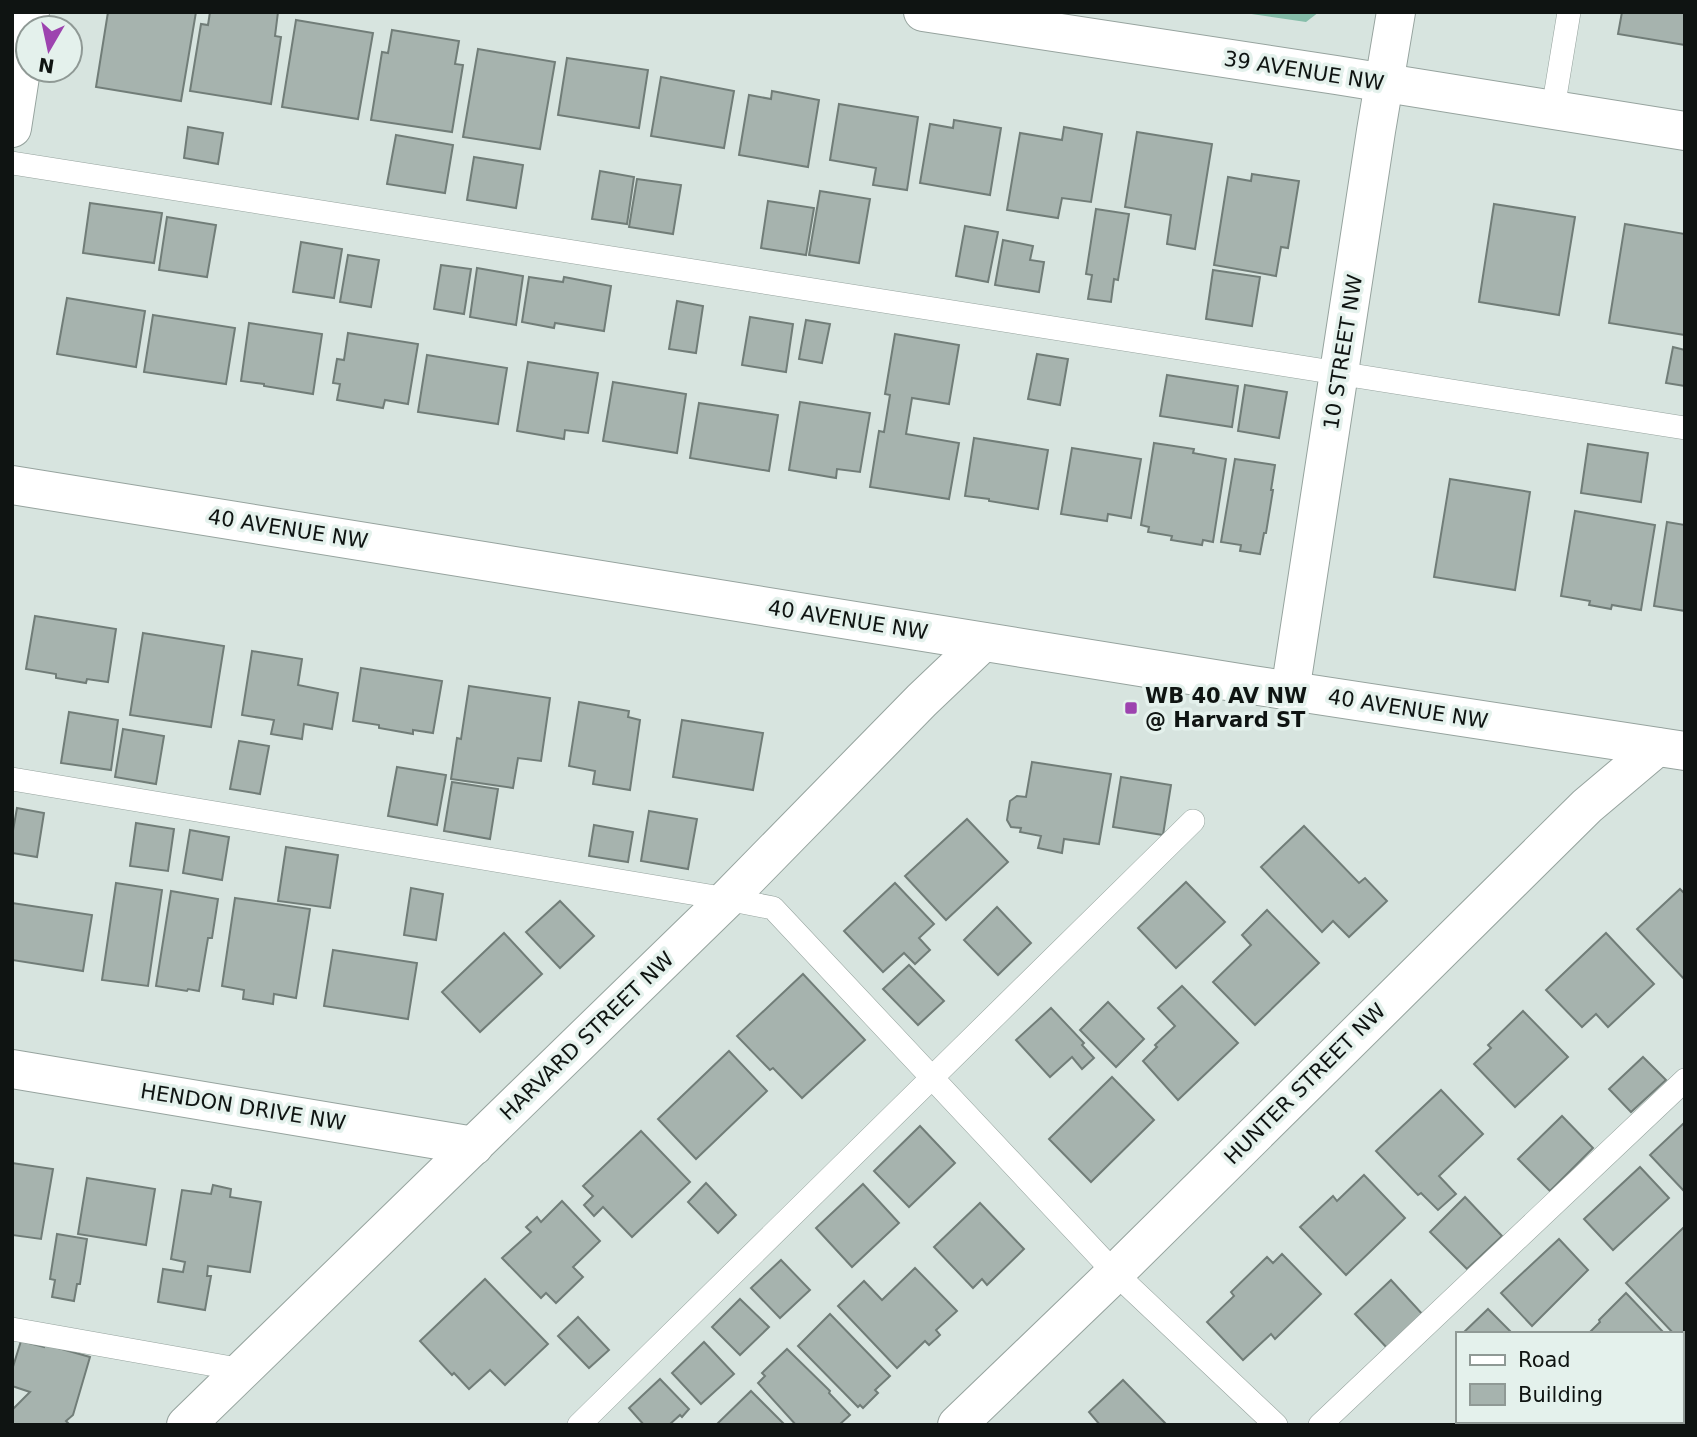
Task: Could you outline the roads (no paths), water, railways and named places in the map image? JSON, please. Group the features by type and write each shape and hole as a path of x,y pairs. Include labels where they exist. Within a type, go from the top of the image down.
{"street":[{"path":"12,128 30,12"},
{"name":"39 AVENUE NW","path":"922,12 1685,131"},
{"name":"10 STREET NW","path":"1290,691 1396,12"},
{"name":"40 AVENUE NW","path":"12,485 1290,691 1671,749"},
{"name":"HARVARD STREET NW","path":"186,1425 727,899 922,700 983,642"},
{"name":"HUNTER STREET NW","path":"957,1425 1115,1273 1587,806 1671,749"},
{"name":"HENDON DRIVE NW","path":"12,1069 474,1146"}],"lane":[{"path":"1553,109 1569,12"},
{"path":"12,163 1685,428"},
{"path":"12,779 773,908 1115,1273 1276,1425"},
{"path":"579,1425 1193,821"},
{"path":"1320,1425 1685,1080"},
{"path":"12,1329 243,1370"}],"place":[{"name":"WB 40 AV NW @ Harvard ST","path":"1131,708"}]}
